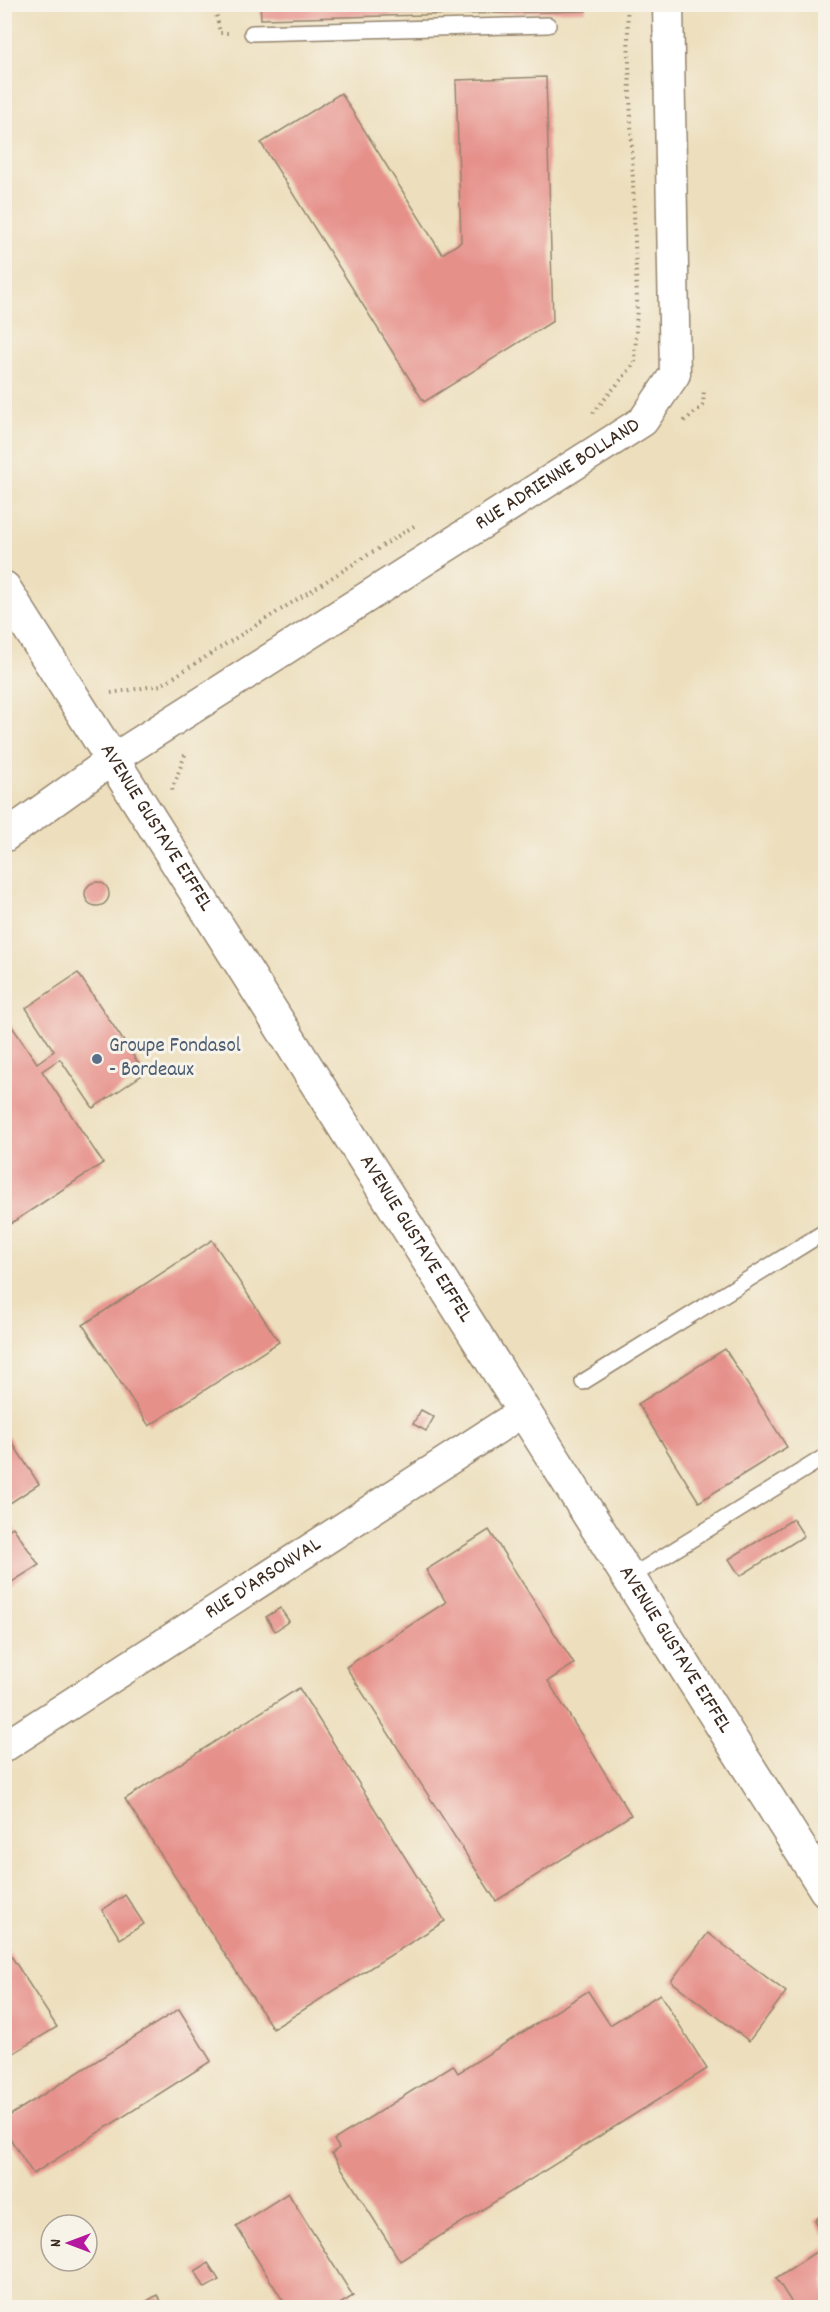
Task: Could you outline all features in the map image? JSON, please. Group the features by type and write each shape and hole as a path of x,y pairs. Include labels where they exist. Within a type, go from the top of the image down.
{"street":[{"name":"RUE ADRIENNE BOLLAND","path":"4,837 113,759 643,421 675,374 668,4"},
{"name":"AVENUE GUSTAVE EIFFEL","path":"4,588 825,1890"},
{"name":"RUE D'ARSONVAL","path":"4,1747 524,1411"}],"lane":[{"path":"252,33 548,26"},
{"path":"583,1382 825,1231"},
{"path":"629,1578 825,1456"}],"path":[{"path":"585,418 594,412 635,363 637,301 627,4"},
{"path":"676,428 703,406 705,385"},
{"path":"110,693 161,684 418,523"},
{"path":"157,830 187,748"}],"building":[{"path":"260,4 585,4 586,11 261,19"},
{"path":"546,77 553,321 424,402 261,143 341,93 442,254 461,242 456,80"},
{"path":"97,882 106,885 109,894 106,903 97,906 88,903 85,894 88,885"},
{"path":"78,973 145,1073 93,1108 60,1059 42,1071 103,1163 4,1228 4,1015 37,1063 54,1051 26,1008"},
{"path":"212,1240 279,1342 149,1426 83,1325"},
{"path":"725,1349 787,1447 699,1502 638,1404"},
{"path":"421,1410 434,1417 426,1431 413,1424"},
{"path":"4,1430 39,1484 4,1507"},
{"path":"793,1519 804,1536 740,1576 729,1559"},
{"path":"13,1527 39,1565 4,1587 4,1532"},
{"path":"489,1530 574,1664 548,1681 631,1815 496,1901 346,1667 446,1602 426,1570"},
{"path":"280,1608 289,1621 275,1631 266,1617"},
{"path":"299,1688 445,1921 273,2029 125,1799"},
{"path":"125,1895 144,1924 120,1939 102,1910"},
{"path":"708,1933 786,1992 749,2041 671,1981"},
{"path":"4,1945 57,2027 4,2059"},
{"path":"588,1991 610,2025 660,1994 707,2069 400,2261 332,2153 339,2148 334,2140 453,2065 458,2073"},
{"path":"179,2009 211,2061 33,2174 4,2129 4,2119"},
{"path":"288,2193 353,2296 335,2307 287,2307 236,2226"},
{"path":"825,2213 825,2237 815,2220"},
{"path":"825,2246 825,2307 786,2307 792,2303 776,2278"},
{"path":"208,2263 219,2280 205,2288 195,2271"},
{"path":"157,2295 165,2307 137,2307"}],"place":[{"name":"Groupe Fondasol - Bordeaux","path":"97,1059"}]}
